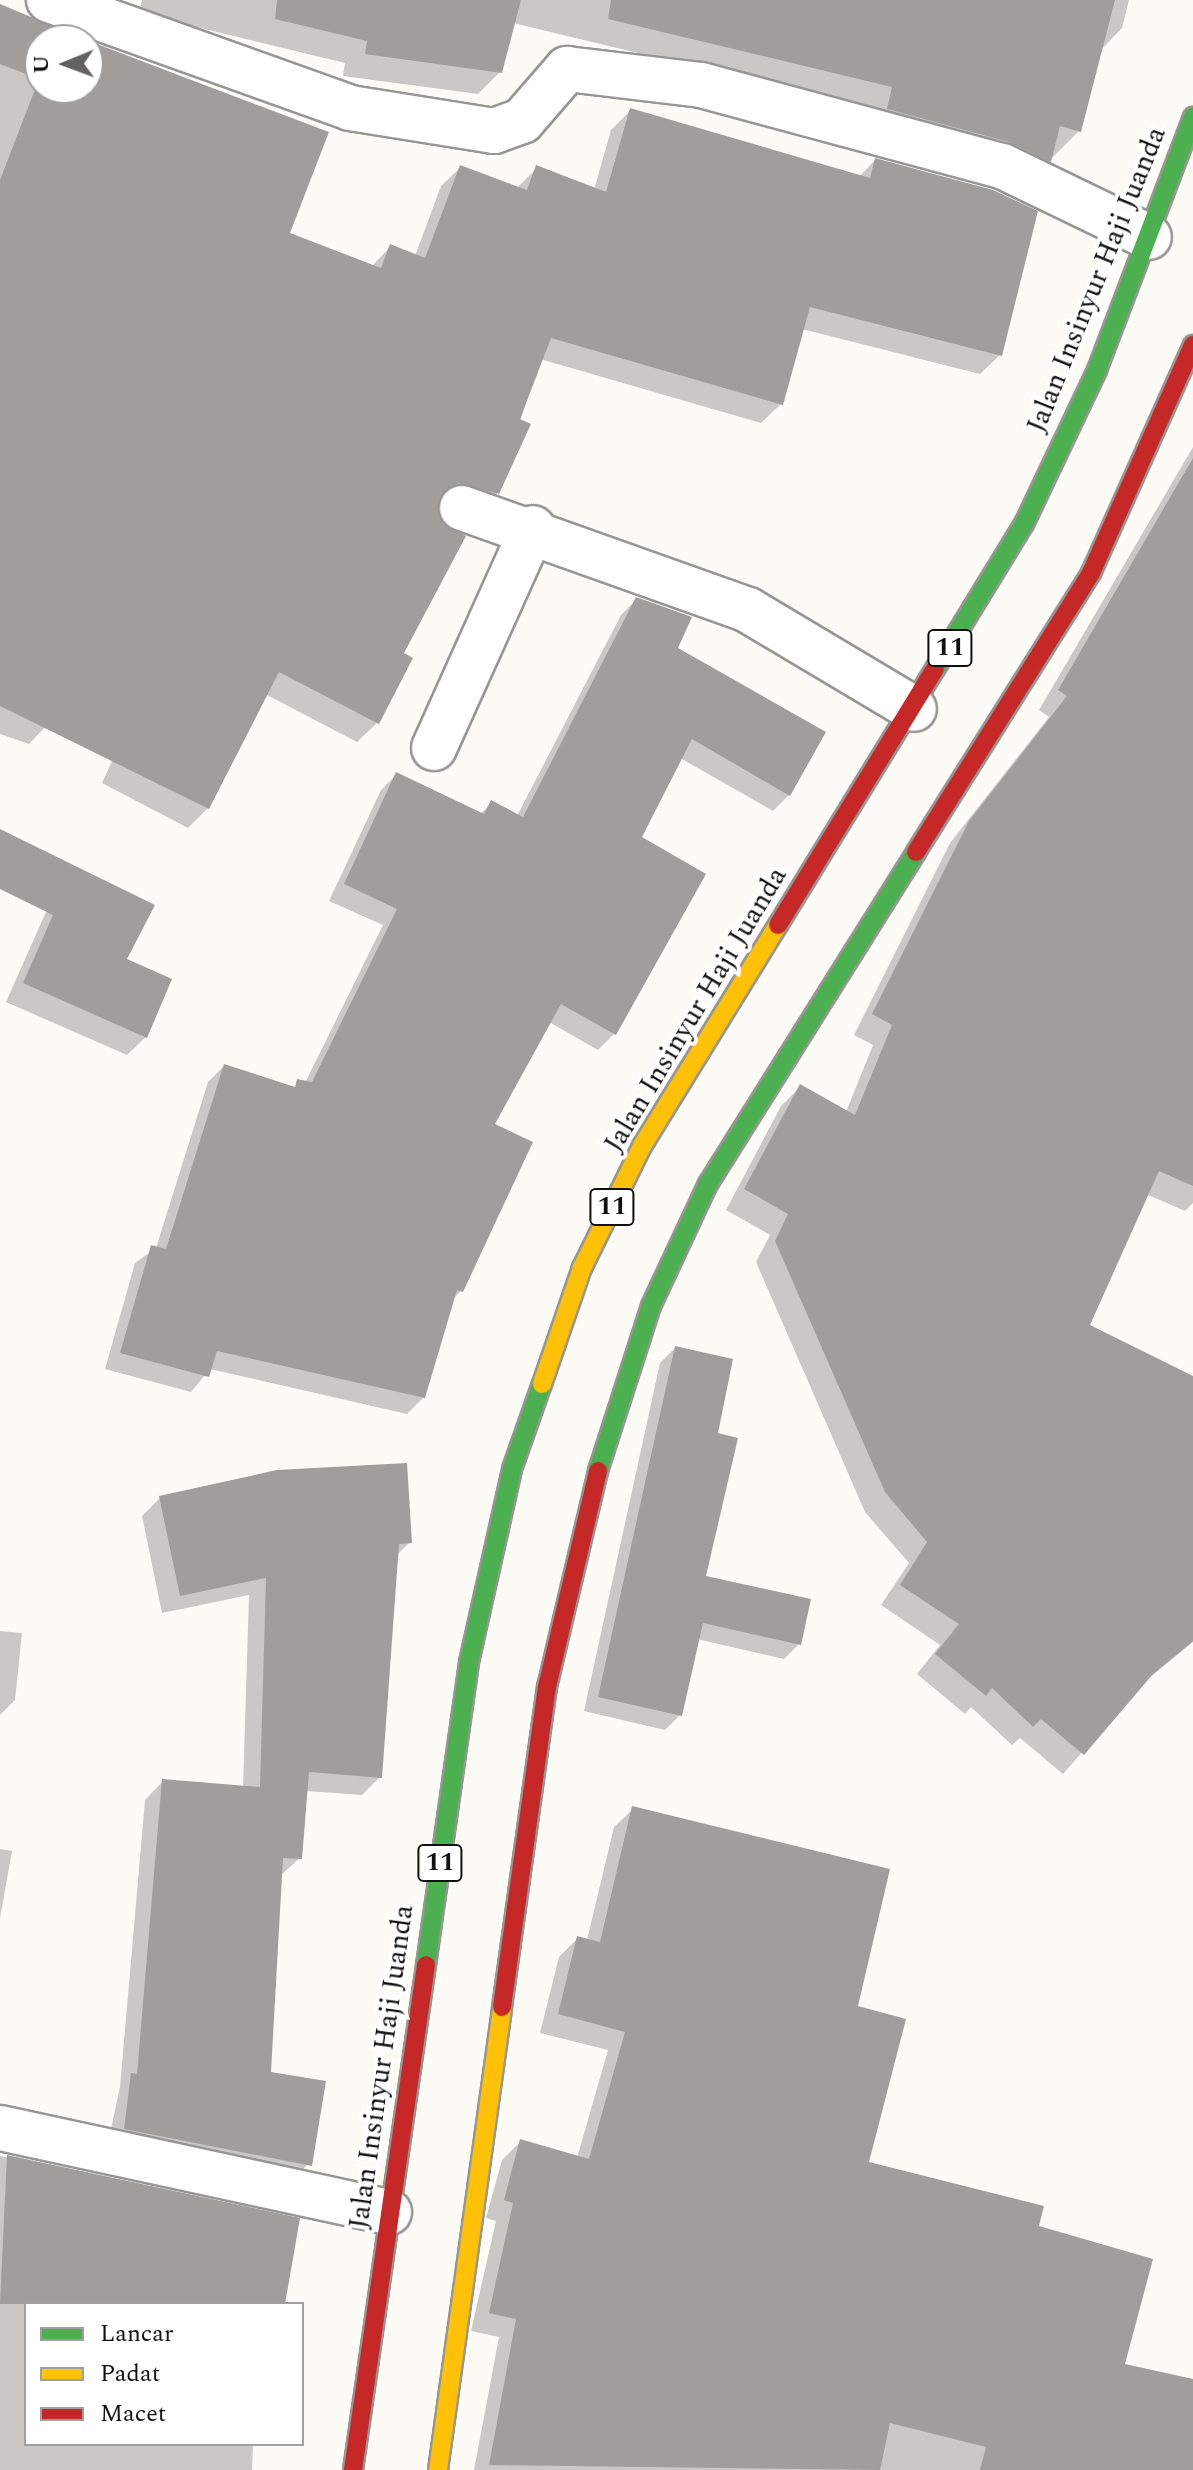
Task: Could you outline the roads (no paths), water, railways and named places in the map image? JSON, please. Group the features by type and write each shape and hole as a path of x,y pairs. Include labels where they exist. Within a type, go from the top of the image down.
{"highway":[{"name":"Jalan Insinyur Haji Juanda","path":"353,2470 469,1662 512,1469 582,1268 642,1146 914,709 1024,524 1097,370 1193,117"},
{"path":"438,2470 547,1687 588,1501 651,1306 708,1184 1091,573 1193,345"}],"street":[{"path":"49,0 350,108 494,131 522,121 567,69 701,85 1002,166 1149,237"},
{"path":"462,508 533,528 748,610 914,709"},
{"path":"434,748 533,528"},
{"path":"0,2128 389,2212"}]}
